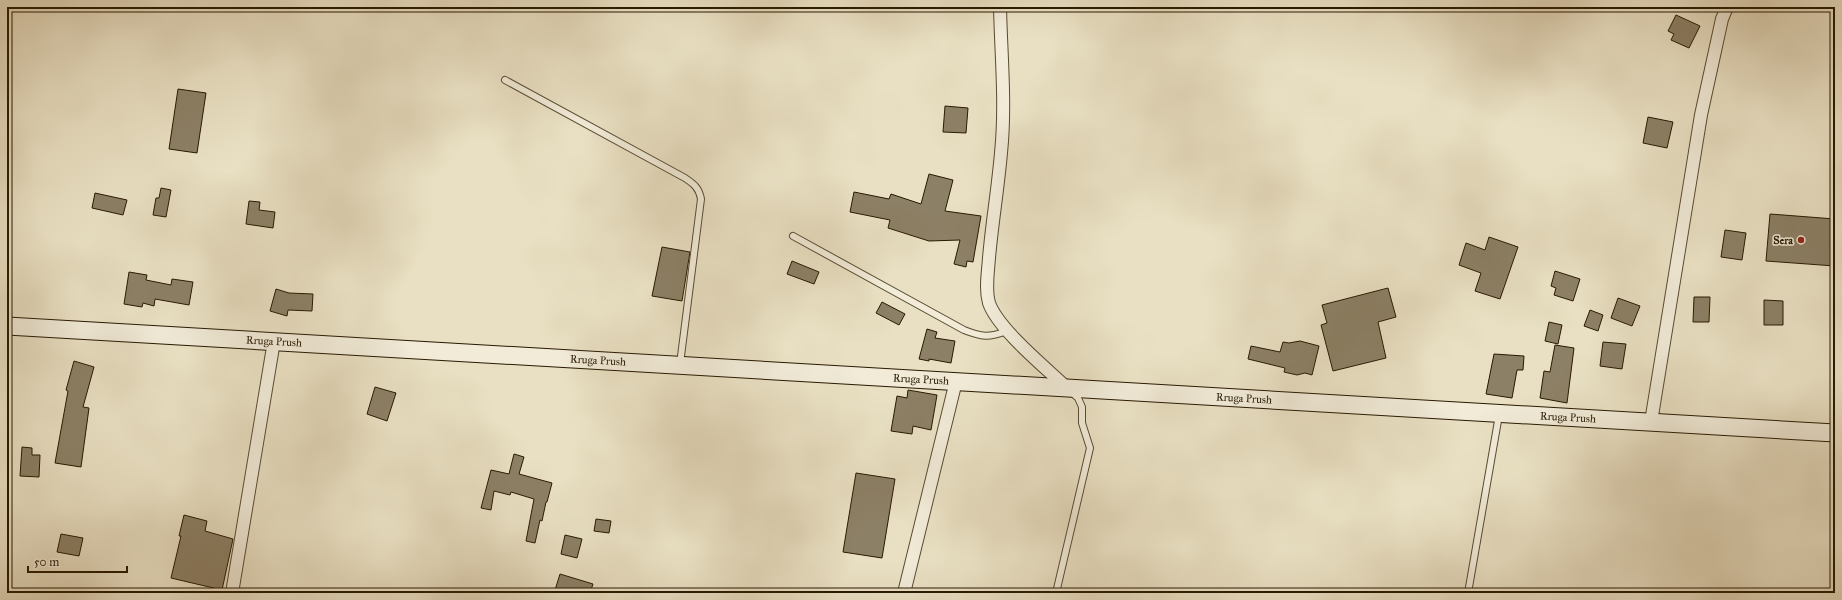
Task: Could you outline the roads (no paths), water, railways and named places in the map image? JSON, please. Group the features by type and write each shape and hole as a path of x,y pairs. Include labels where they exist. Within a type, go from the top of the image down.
{"street":[{"path":"1000,7 1003,110 1001,153 992,218 987,288 989,304 996,317 1007,331 1067,388"},
{"path":"1651,422 1701,115 1722,19 1727,7"},
{"name":"Rruga Prush","path":"7,326 1835,433"},
{"path":"232,593 274,341"},
{"path":"904,593 956,381"}],"lane":[{"path":"505,80 685,178 694,184 700,191 701,199 680,365"},
{"path":"793,236 964,330 980,336 993,336 1007,331"},
{"path":"1056,593 1090,448 1082,424 1082,407 1078,398 1067,388"},
{"path":"1468,593 1499,413"}],"place":[{"name":"Sera","path":"1801,240"}]}
